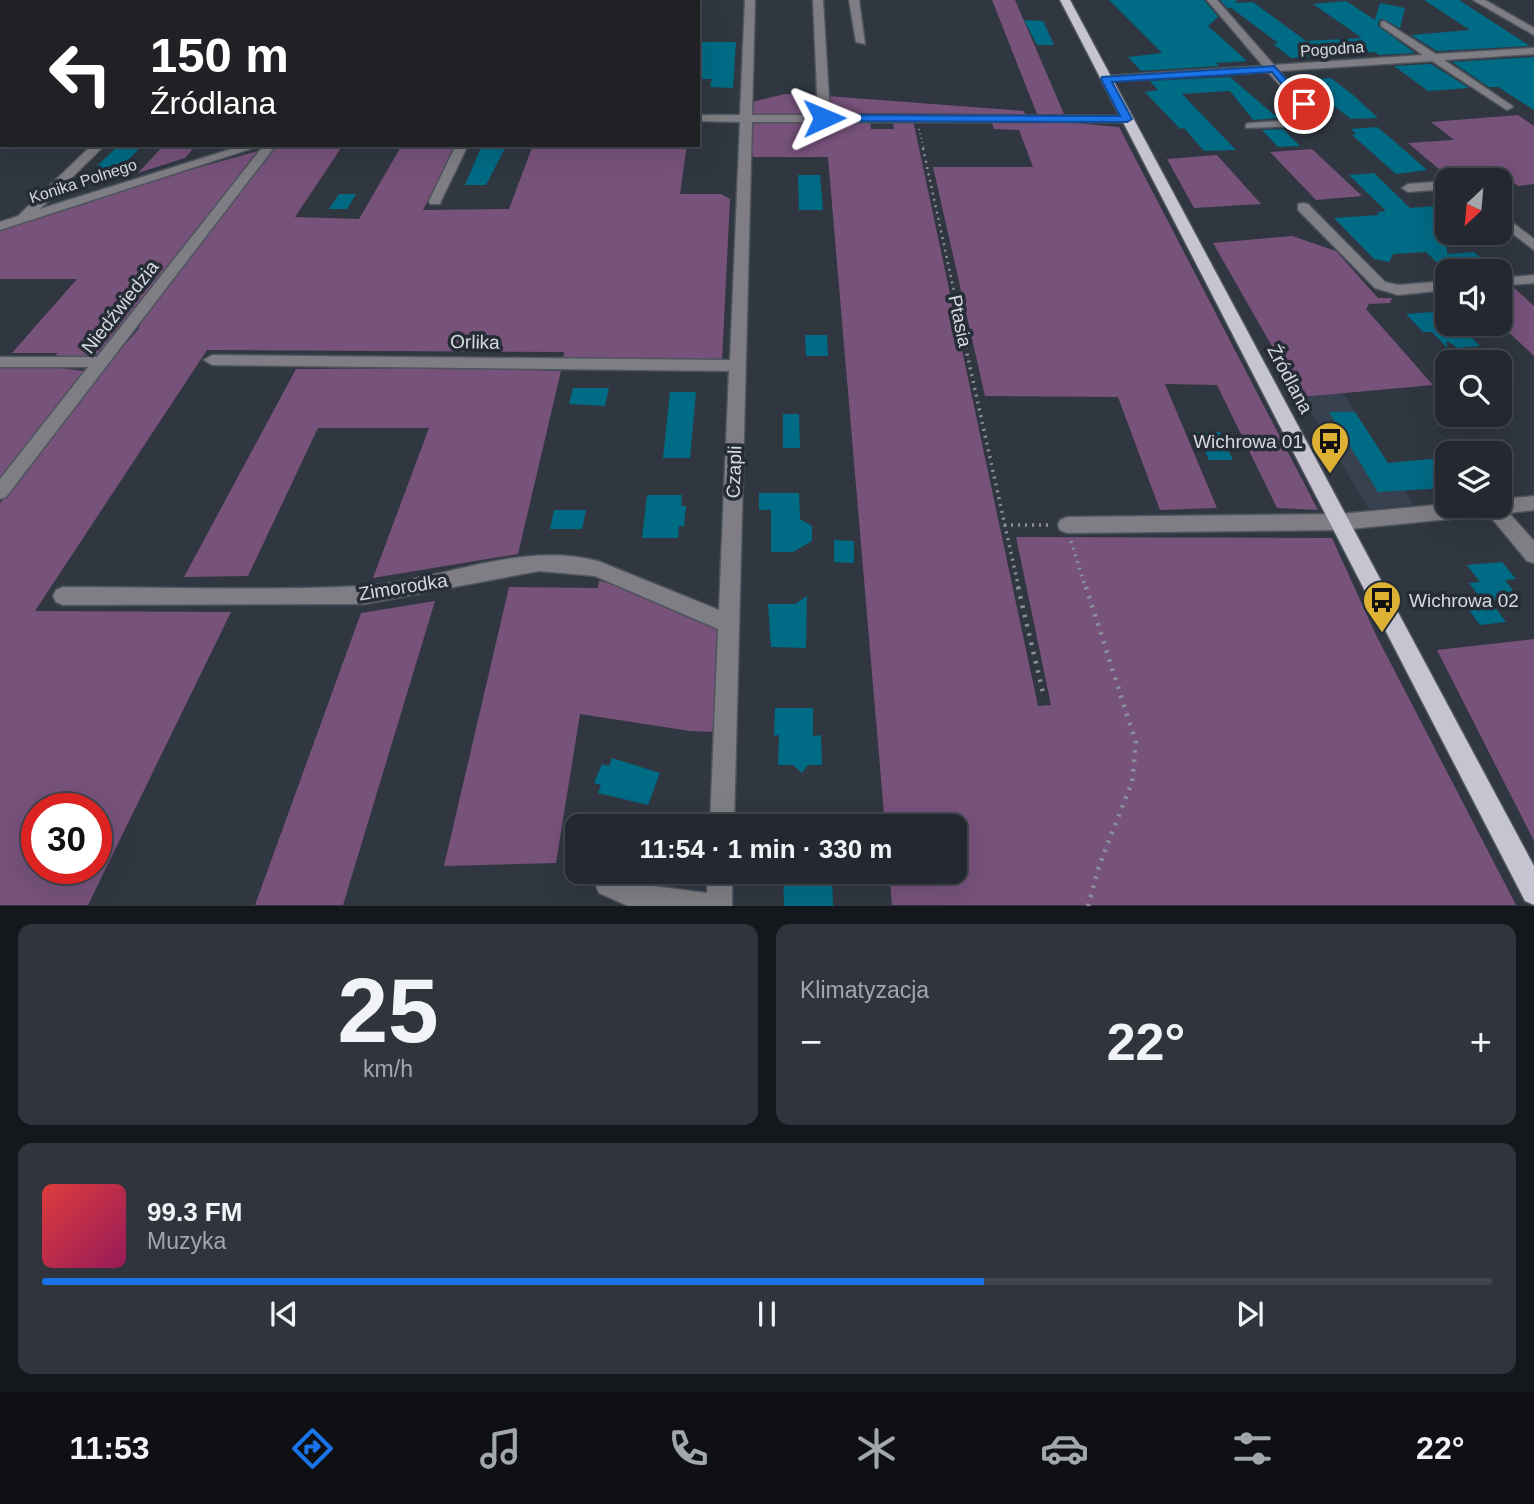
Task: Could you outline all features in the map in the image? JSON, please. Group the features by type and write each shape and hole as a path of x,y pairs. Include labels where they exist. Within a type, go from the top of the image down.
{"main road":[{"name":"Źródlana","path":"1065,0 1534,891"}],"street":[{"name":"Czapli","path":"722,814 750,0"},
{"path":"818,0 824,118"},
{"path":"855,0 861,42"},
{"path":"1212,0 1318,121 1250,126"},
{"path":"1478,0 1534,32"},
{"name":"Pogodna","path":"1384,24 1507,107"},
{"name":"Pogodna","path":"1106,79 1534,51"},
{"path":"700,118 1127,119"},
{"path":"23,219 97,147"},
{"name":"Konika Polnego","path":"0,226 251,147"},
{"name":"Niedźwiedzia","path":"0,492 268,147"},
{"path":"435,201 460,147"},
{"path":"1408,188 1435,186"},
{"path":"1303,207 1380,285 1398,290 1435,287"},
{"path":"1512,227 1534,246"},
{"path":"1512,281 1534,279"},
{"name":"Orlika","path":"212,360 737,366"},
{"path":"0,362 101,362"},
{"path":"1512,505 1534,503"},
{"path":"1067,526 1340,522 1435,513"},
{"path":"1502,518 1534,555"},
{"name":"Zimorodka","path":"63,596 364,595 538,563 566,563 598,569 730,624"},
{"path":"608,884 624,893 653,900 710,905"},
{"path":"719,905 720,884"}],"path":[{"name":"Ptasia","path":"917,117 1003,525 1044,697"},
{"path":"1003,525 1067,526 1136,743 1138,758 1112,836 1092,879 1088,905"}],"shaded area":[{"path":"992,0 1015,0 1064,114 1037,114"},
{"path":"785,94 819,95 819,111 784,116 748,112 748,103"},
{"path":"827,96 1024,111 1025,114 831,113"},
{"path":"1518,115 1534,126 1534,184 1518,186 1512,181 1512,168 1438,168 1408,143 1454,140 1431,122"},
{"path":"913,120 1038,706 1051,705 1016,537 1332,538 1376,635 1516,905 892,905 890,884 967,884 967,814 884,814 828,157 753,157 749,128 757,121 870,121 871,129 894,129 893,121"},
{"path":"991,120 1040,120 1119,127 1318,510 1277,508 1217,385 1165,384 1217,508 1160,510 1118,397 985,396 933,167 1033,167 1019,130 994,129"},
{"path":"162,147 194,147 185,158 138,173"},
{"path":"271,147 342,147 295,217 359,219 401,147 455,147 423,210 509,209 532,147 687,147 680,194 721,194 730,199 722,361 563,360 564,352 207,350 35,611 231,612 112,856 112,793 21,793 21,884 98,884 88,905 0,905 0,503 97,375 138,330 144,314"},
{"path":"1312,149 1362,196 1316,200 1270,152"},
{"path":"261,150 104,353 89,358 55,358 57,353 12,353 77,279 0,279 0,229 132,186"},
{"path":"1217,155 1261,204 1194,208 1167,159"},
{"path":"1292,236 1336,251 1378,298 1392,298 1390,303 1369,304 1366,309 1433,385 1301,397 1213,243"},
{"path":"1512,287 1534,306 1534,356 1512,335"},
{"path":"0,367 50,367 85,371 0,483"},
{"path":"451,368 561,371 518,554 373,578 429,428 318,428 248,576 184,577 296,369"},
{"path":"1343,393 1414,505 1369,509 1301,397"},
{"path":"599,581 623,586 716,627 721,638 717,732 690,731 580,714 556,863 444,866 509,587 598,588"},
{"path":"435,601 343,905 255,905 361,613"},
{"path":"1534,639 1534,841 1437,650"}],"building":[{"path":"1109,0 1204,0 1218,17 1208,26 1247,61 1216,63 1219,66 1141,71 1128,57 1162,53"},
{"path":"1220,0 1238,0 1234,3 1253,2 1306,41 1362,38 1313,4 1346,1 1375,20 1380,3 1405,8 1400,28 1383,19 1379,20 1378,26 1415,53 1379,55 1375,52 1291,58 1273,44 1278,43 1230,7 1228,9"},
{"path":"1424,0 1459,0 1530,46 1437,51 1411,35 1470,30"},
{"path":"1024,20 1043,21 1054,45 1037,45"},
{"path":"700,42 736,42 733,88 710,87 712,79 700,79"},
{"path":"1534,57 1534,110 1498,87 1489,87 1452,62"},
{"path":"1431,64 1469,88 1428,91 1394,66"},
{"path":"1230,77 1278,118 1253,120 1230,91 1182,94 1236,150 1204,151 1184,128 1180,129 1145,92 1158,90 1150,81"},
{"path":"1331,78 1378,118 1351,119 1301,80"},
{"path":"1377,127 1427,170 1396,174 1352,135 1356,134 1351,129"},
{"path":"1283,129 1300,146 1278,147 1262,130"},
{"path":"117,147 141,147 119,169 95,168"},
{"path":"481,147 505,147 486,185 465,185"},
{"path":"1374,173 1410,208 1435,206 1435,245 1447,245 1447,254 1474,252 1482,259 1435,261 1426,252 1393,254 1389,262 1374,259 1334,218 1379,215 1377,212 1386,211 1349,175"},
{"path":"798,175 820,175 823,210 799,210"},
{"path":"339,194 356,194 347,209 329,209"},
{"path":"1435,312 1435,335 1432,332 1423,332 1406,314"},
{"path":"805,335 827,335 828,356 806,356"},
{"path":"1436,336 1470,336 1480,346 1458,348 1447,341 1447,348"},
{"path":"573,388 609,388 605,406 569,404"},
{"path":"670,392 696,392 690,458 663,458"},
{"path":"1329,412 1355,412 1388,463 1435,458 1435,489 1378,492"},
{"path":"783,414 799,414 800,448 783,448"},
{"path":"1196,432 1220,432 1233,460 1209,460"},
{"path":"759,493 799,493 800,519 812,526 812,541 793,552 771,552 771,510 759,510"},
{"path":"647,495 682,495 681,506 686,506 684,526 679,526 678,538 642,538"},
{"path":"554,510 586,510 582,529 550,529"},
{"path":"834,540 854,541 854,563 834,562"},
{"path":"1502,562 1516,579 1505,580 1519,598 1490,601 1506,622 1480,625 1464,603 1483,601 1469,583 1480,582 1467,565"},
{"path":"807,596 806,648 771,647 768,604 795,604"},
{"path":"775,708 813,708 813,736 821,735 822,765 808,765 802,773 793,765 778,765 779,735 774,736"},
{"path":"612,758 660,773 648,805 598,793 601,785 594,783 602,764 609,766"},
{"path":"783,884 832,884 833,906 784,906"}],"place":[{"name":"Wichrowa 01","path":"1330,475"},
{"name":"Wichrowa 02","path":"1382,634"}],"route":[{"path":"824,118 1127,119 1106,79 1274,69 1304,104"}]}
